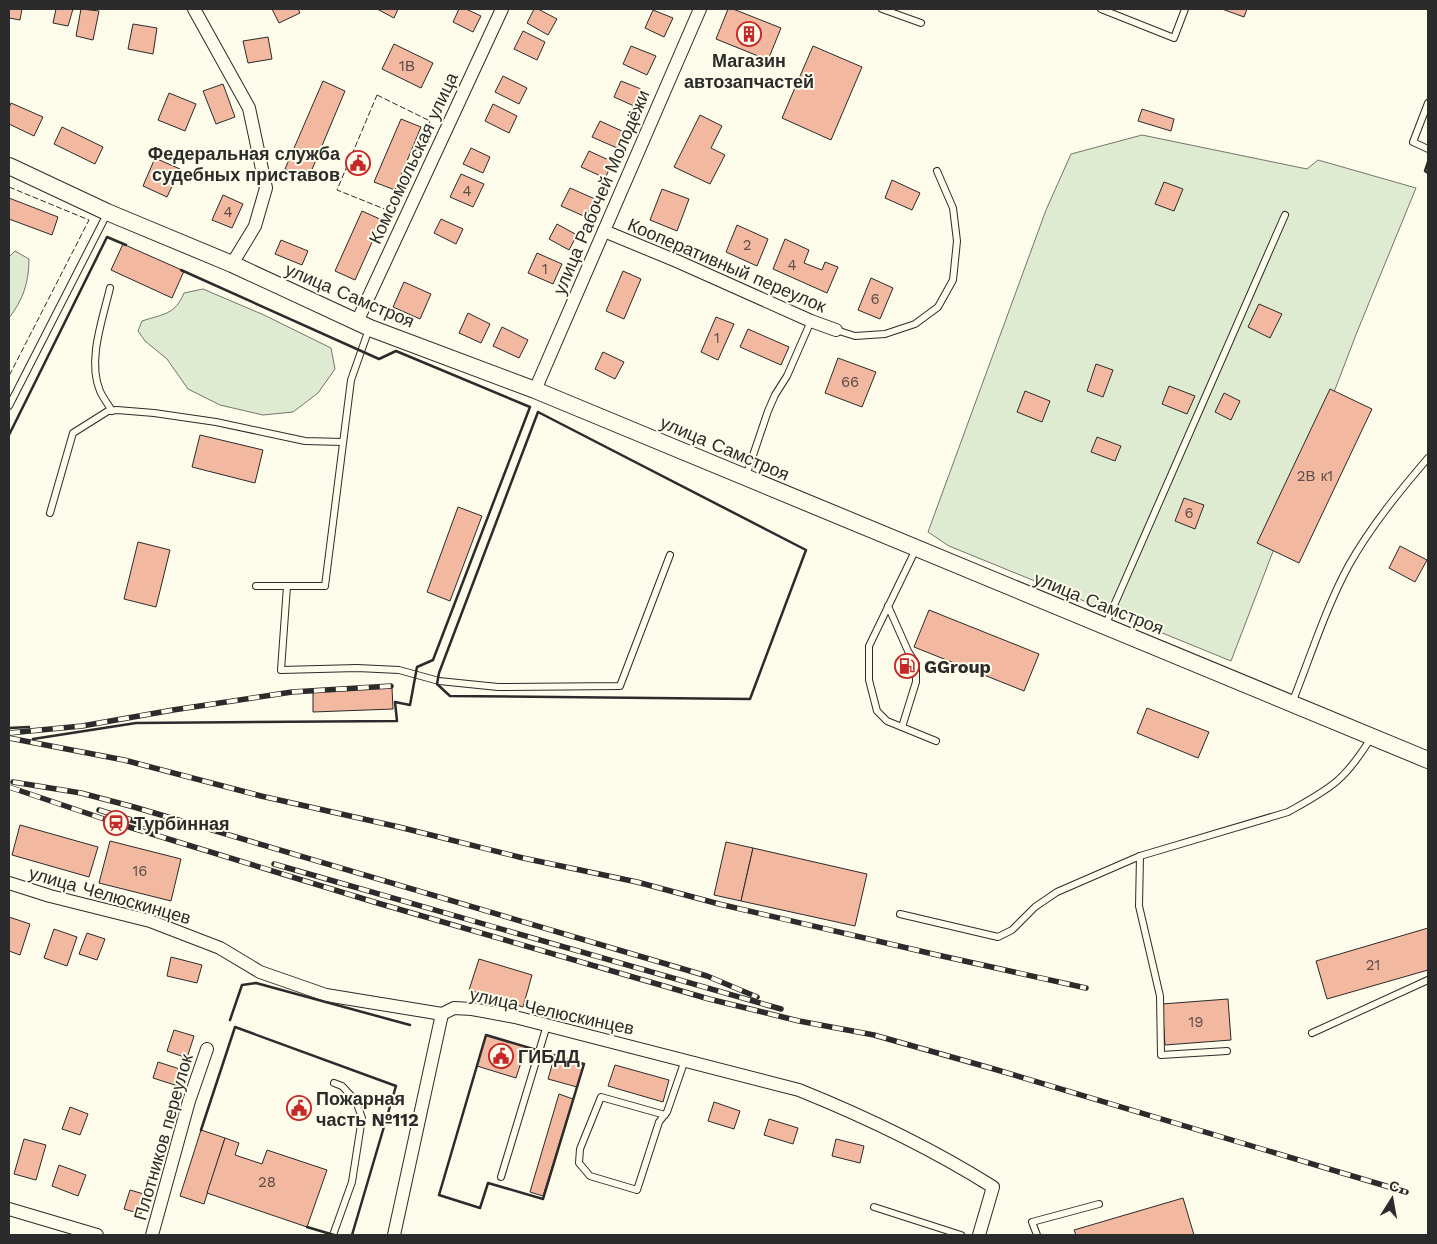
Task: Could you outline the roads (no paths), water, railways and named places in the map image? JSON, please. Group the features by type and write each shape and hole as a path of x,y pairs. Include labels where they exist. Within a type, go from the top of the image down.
{"street":[{"path":"194,9 249,108 266,188 255,226 232,264"},
{"name":"Комсомольская улица","path":"363,325 502,9"},
{"name":"улица Рабочей Молодёжи","path":"535,390 700,9"},
{"name":"улица Самстроя","path":"9,166 108,212 232,264 363,325 535,390 1428,760"},
{"name":"Кооперативный переулок","path":"604,231 836,330"},
{"name":"улица Челюскинцев","path":"9,883 50,896 150,921 220,948 260,972 326,995 442,1014 454,1008 472,1009 547,1025 799,1090 910,1139 993,1188 979,1235"},
{"path":"394,1235 442,1014"},
{"name":"Плотников переулок","path":"152,1235 189,1101 207,1049"},
{"path":"9,1209 97,1235"}],"lane":[{"path":"882,9 920,22"},
{"path":"1101,9 1174,38 1185,9"},
{"path":"1428,103 1413,142 1428,149"},
{"path":"836,330 855,336 884,334 915,324 938,307 953,280 957,241 952,208 937,171"},
{"path":"9,406 108,212"},
{"path":"1105,627 1284,215"},
{"path":"110,288 94,368 100,391 112,411"},
{"path":"745,478 768,410 775,394 787,376 812,321"},
{"path":"256,586 325,586 351,380 363,325"},
{"path":"50,513 73,433 112,411 163,414 216,422 306,441 343,442"},
{"path":"1292,704 1325,618 1348,566 1378,519 1428,458"},
{"path":"916,549 869,646 869,680 877,711 887,721 936,741"},
{"path":"287,586 281,670 357,668 399,670 439,681 498,687 620,686 670,555"},
{"path":"888,606 908,651 916,664 916,682 902,727"},
{"path":"900,914 998,937 1012,930 1035,907 1057,892 1140,856 1288,812 1338,781 1358,760 1372,737"},
{"path":"1140,856 1138,906 1160,996 1162,1055 1227,1051"},
{"path":"1312,1033 1428,980"},
{"path":"501,1177 547,1025"},
{"path":"665,1115 601,1097 580,1149 579,1163 590,1176 636,1190 659,1122 668,1112 684,1060"},
{"path":"333,1235 352,1182 362,1118 356,1101 342,1086 334,1083"},
{"path":"1037,1235 1032,1222 1099,1204"},
{"path":"874,1207 961,1235"}],"railway":[{"path":"9,733 82,726 292,692 391,686"},
{"path":"9,738 124,760 261,796 399,827 523,858 637,882 719,904 933,954 1086,988"},
{"path":"13,782 81,793 134,807 707,976 757,997"},
{"path":"9,787 116,823 374,902 709,999 799,1021 874,1035 1406,1192"},
{"path":"99,810 154,827"},
{"path":"274,864 781,1009"}],"place":[{"name":"Магазин автозапчастей","path":"749,34"},
{"name":"Федеральная служба судебных приставов","path":"358,163"},
{"name":"GGroup","path":"907,666"},
{"name":"Турбинная","path":"116,823"},
{"name":"ГИБДД","path":"501,1056"},
{"name":"Пожарная часть №112","path":"299,1108"}]}
